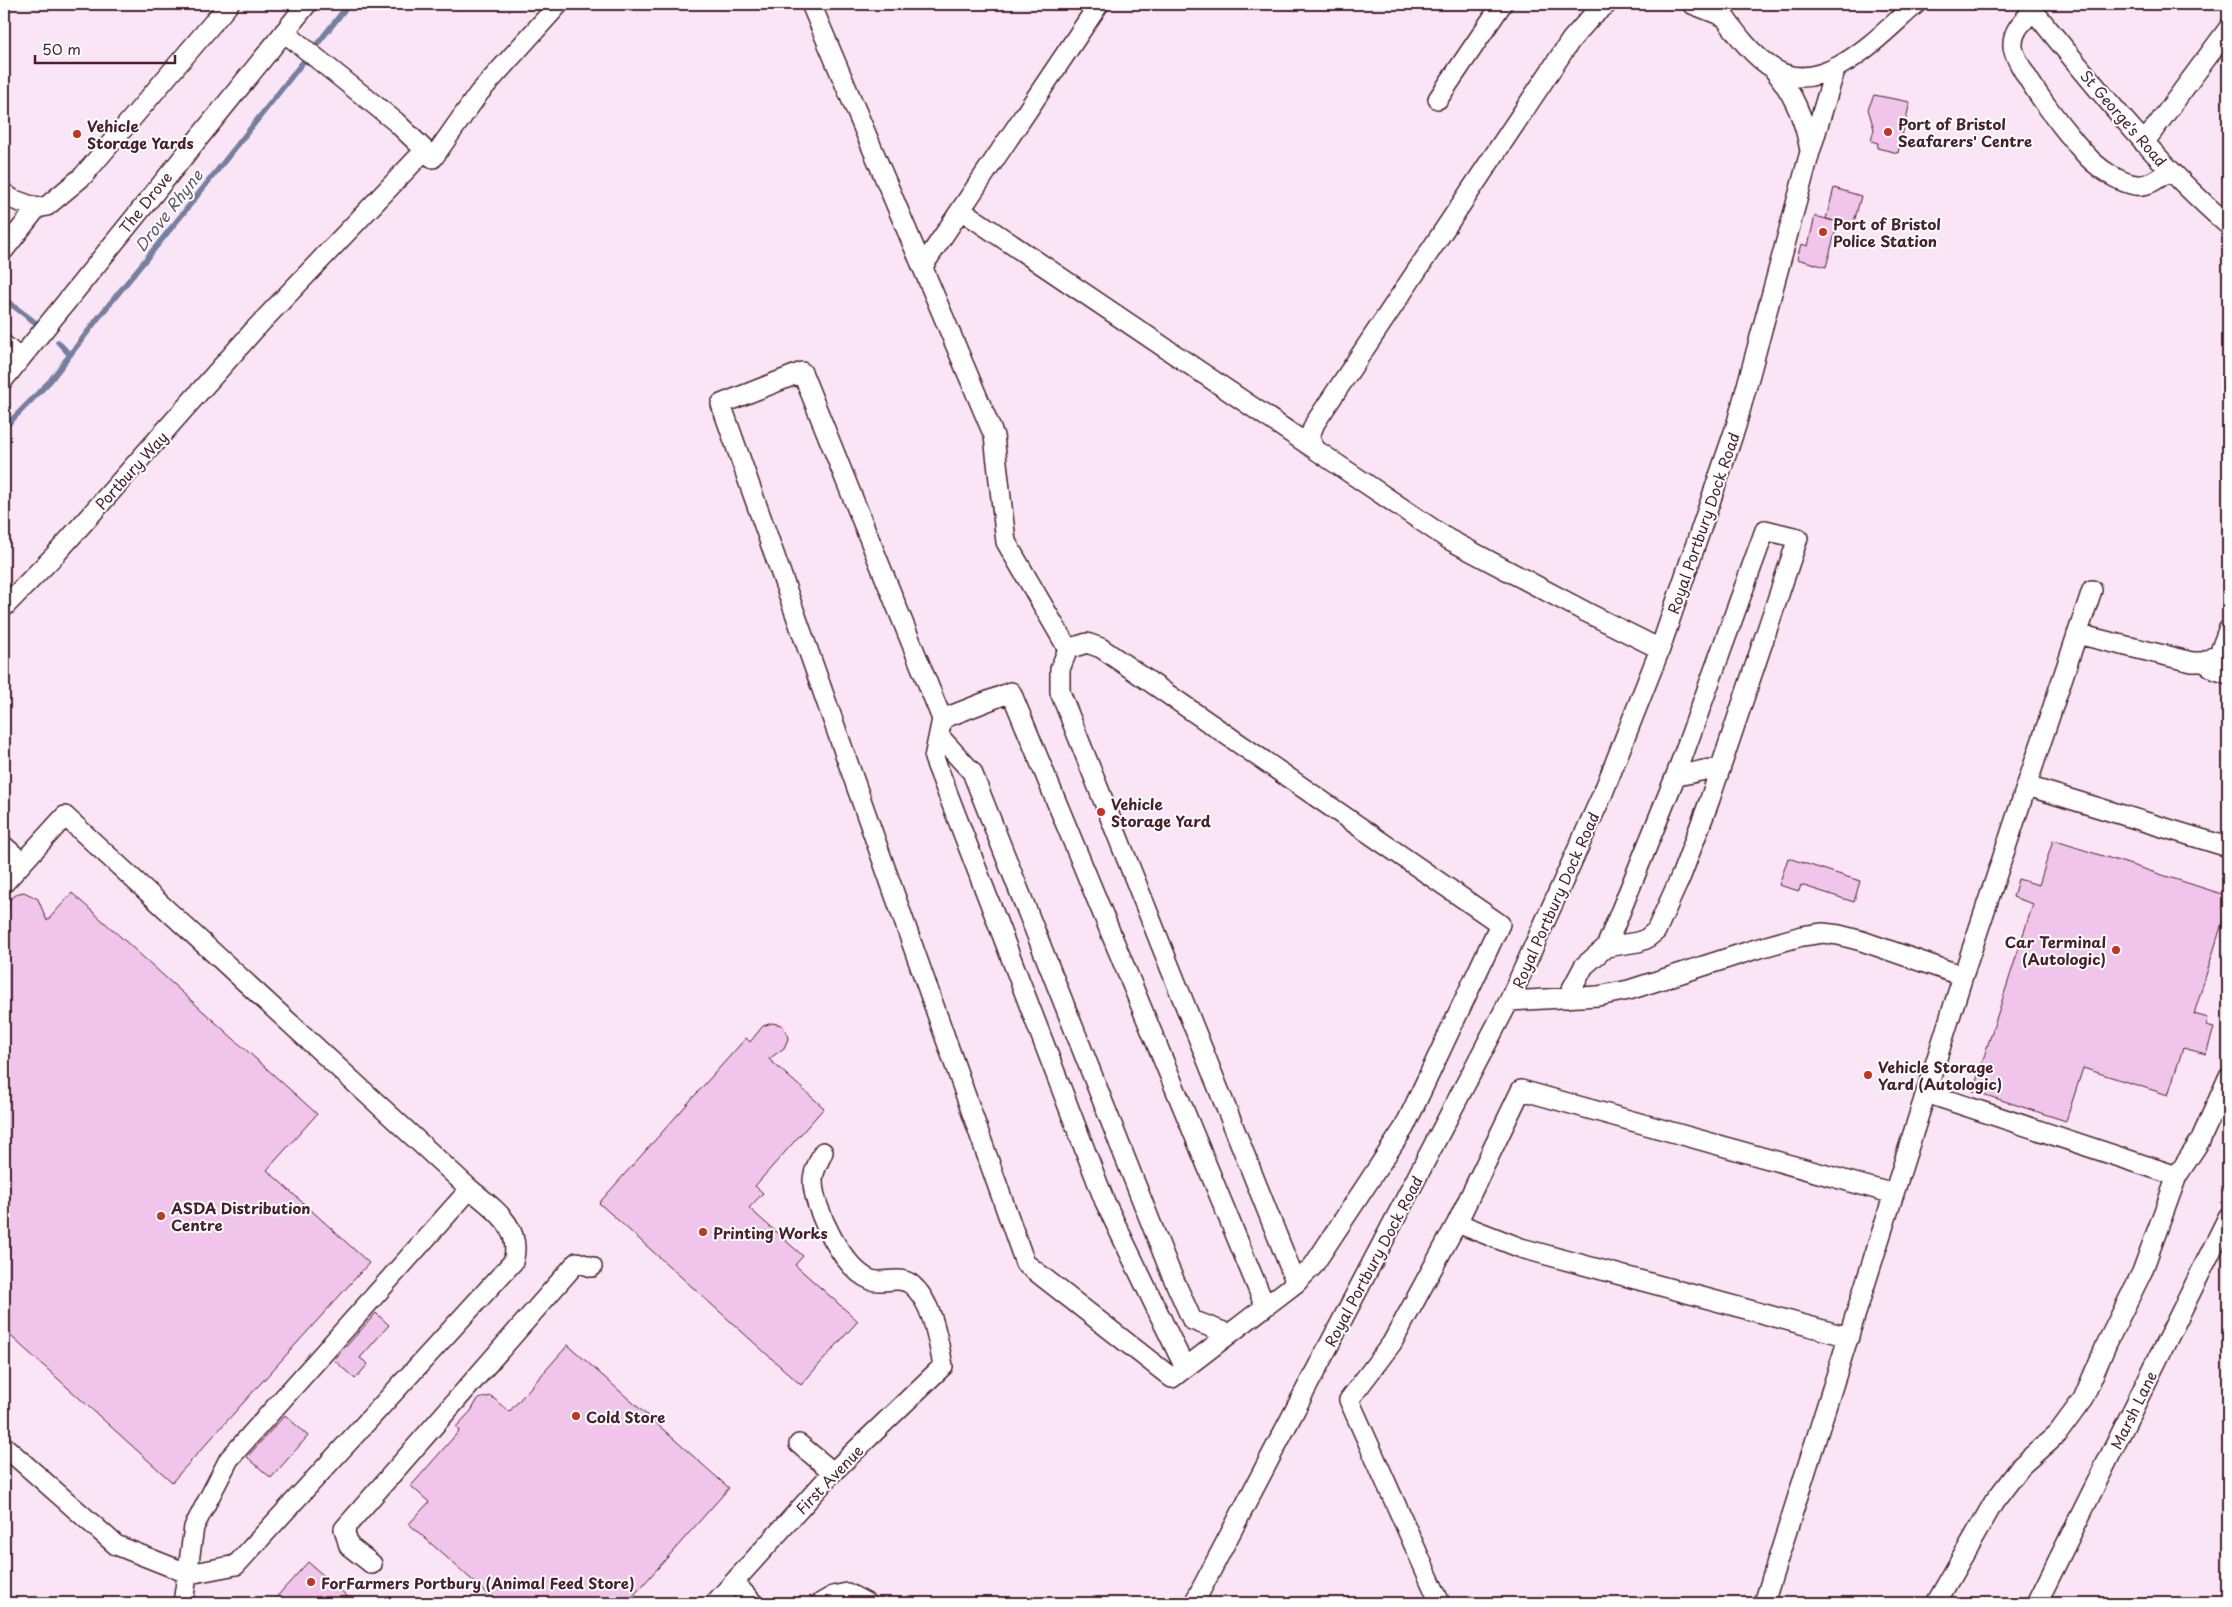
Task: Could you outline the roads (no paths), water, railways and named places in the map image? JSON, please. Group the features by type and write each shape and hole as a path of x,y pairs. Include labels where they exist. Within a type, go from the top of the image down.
{"street":[{"path":"4,193 12,199 38,208 47,206 82,176 229,4"},
{"name":"The Drove","path":"4,378 307,4"},
{"path":"284,32 396,122 433,158 479,93 559,4"},
{"path":"811,4 994,436 1006,542 1068,649"},
{"path":"923,266 1099,4"},
{"path":"1438,99 1502,4"},
{"path":"1316,450 1309,438 1315,423 1571,40 1592,16 1607,4"},
{"path":"1692,4 1720,11 1754,52 1788,86 1807,132 1810,152"},
{"path":"1774,70 1784,74 1803,76 1835,70 1916,4"},
{"path":"2031,7 2016,31 2013,43 2015,56 2025,74 2087,156 2106,171 2133,185 2148,184 2170,170"},
{"name":"St George's Road","path":"2031,7 2144,143 2194,196 2228,225"},
{"path":"2144,143 2228,29"},
{"name":"Royal Portbury Dock Road","path":"1194,1603 1509,1001 1603,793 1660,649 1736,426 1810,152 1835,70"},
{"name":"Portbury Way","path":"4,607 56,554 255,329 425,150"},
{"path":"4,250 38,208"},
{"path":"961,210 1448,539 1660,649"},
{"path":"4,345 20,360"},
{"path":"1068,649 1087,643 1101,648 1500,924 1404,1128 1313,1266 1296,1283 1172,1378 1025,1263 721,404 802,372 941,728 972,772 1170,1271 1192,1320 1229,1334"},
{"path":"1567,998 1584,966 1606,947 1676,775 1765,530 1798,538 1720,770 1681,876 1656,931 1646,939 1638,942 1606,947"},
{"path":"1764,1603 1963,976 2092,590"},
{"path":"2077,634 2192,662 2204,662 2219,654 2228,630"},
{"path":"1068,649 1060,669 1060,692 1296,1283"},
{"path":"2204,662 2216,670 2228,674"},
{"path":"1185,1368 1105,1202 934,758 941,728 1011,692 1265,1306"},
{"path":"1676,775 1685,776 1712,768 1720,770"},
{"path":"2027,786 2228,848"},
{"path":"4,883 65,816 470,1188 501,1214 512,1232 517,1249 513,1262 236,1565 189,1574 116,1546 4,1446"},
{"path":"4,846 22,862"},
{"path":"1509,1001 1598,996 1629,990 1802,936 1823,934 1840,935 1862,941 1963,976"},
{"path":"1936,1603 1994,1502 2022,1465 2058,1433 2083,1399 2107,1342 2142,1272 2177,1176 2200,1141 2228,1078"},
{"path":"1440,1603 1349,1400 1392,1343 1456,1223 1521,1090 1894,1194"},
{"path":"1926,1093 2177,1176"},
{"name":"First Avenue","path":"715,1603 833,1472 943,1366 924,1300 917,1290 910,1283 898,1280 873,1280 861,1275 850,1263 827,1227 817,1206 813,1182 814,1170 823,1152"},
{"path":"184,1603 194,1527 229,1459 470,1188"},
{"name":"Marsh Lane","path":"2038,1603 2228,1217"},
{"path":"1456,1223 1521,1248 1849,1337"},
{"path":"372,1564 349,1546 344,1529 577,1262 592,1267"},
{"path":"799,1444 833,1472"},
{"path":"734,1582 753,1603"},
{"path":"821,1603 833,1596 847,1593 866,1603"}],"waterway":[{"name":"Drove Rhyne","path":"4,428 50,381 349,4"},
{"path":"4,299 36,323"},
{"path":"58,342 70,355"}],"place":[{"name":"Port of Bristol Seafarers' Centre","path":"1888,132"},
{"name":"Vehicle Storage Yards","path":"77,134"},
{"name":"Port of Bristol Police Station","path":"1823,232"},
{"name":"Vehicle Storage Yard","path":"1101,812"},
{"name":"Car Terminal (Autologic)","path":"2116,950"},
{"name":"Vehicle Storage Yard (Autologic)","path":"1868,1075"},
{"name":"ASDA Distribution Centre","path":"161,1216"},
{"name":"Printing Works","path":"703,1232"},
{"name":"Cold Store","path":"576,1416"},
{"name":"ForFarmers Portbury (Animal Feed Store)","path":"311,1582"}]}
